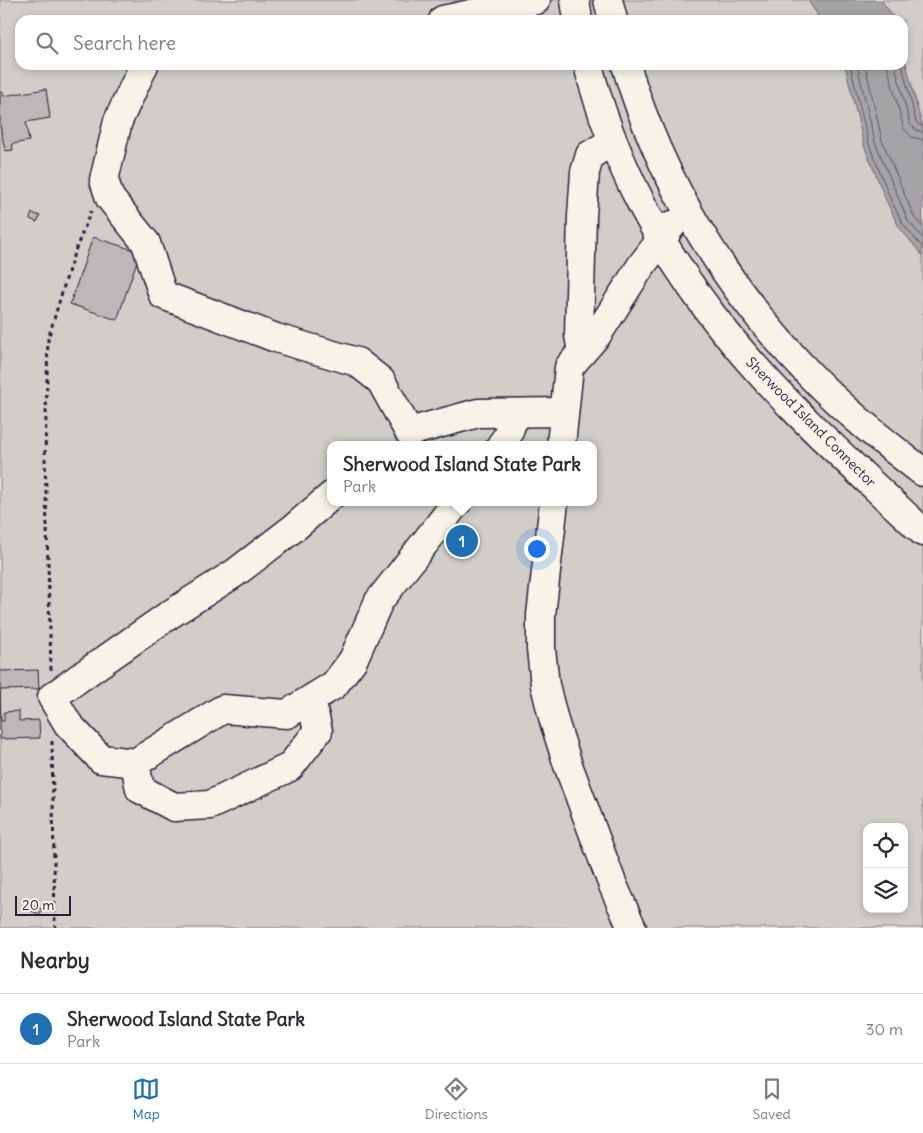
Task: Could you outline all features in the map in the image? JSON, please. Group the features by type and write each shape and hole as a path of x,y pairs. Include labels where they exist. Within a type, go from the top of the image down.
{"street":[{"path":"466,15 536,0"},
{"path":"575,0 577,15"},
{"path":"608,0 612,15"},
{"path":"142,70 118,121 104,180 110,198 146,243 163,294 276,338 357,362 381,381 401,438 478,413 564,412"},
{"name":"Sherwood Island Connector","path":"590,70 613,141 628,176 662,239 691,285 731,340 795,409 923,532"},
{"path":"628,70 646,124 661,159 715,258 760,319 814,379 870,431 923,472"},
{"path":"582,352 579,335 585,172 590,154 613,141"},
{"path":"560,441 569,367 597,334 641,266 685,206"},
{"path":"504,441 508,437 515,413"},
{"path":"871,482 898,453"},
{"path":"327,500 295,528 235,573 169,615 52,697 68,724 101,759 135,763 223,709 287,714 334,686 353,660 380,601 454,506"},
{"path":"554,506 542,615 541,649 545,685 568,765 612,883 632,928"},
{"path":"135,763 140,789 174,807 210,805 290,767 318,731 311,700"}],"path":[{"path":"52,697 46,457 48,339 72,256 104,180"},
{"path":"52,737 56,928"}],"shaded area":[{"path":"0,0 808,0 818,15 15,15 15,70 846,70 864,145 886,200 899,227 923,256 923,928 0,928"},
{"path":"881,0 923,0 923,130 908,70 908,15 892,15"}],"water":[{"path":"808,0 881,0 892,15 818,15"},
{"path":"846,70 908,70 923,130 923,256 899,227 864,145"}],"building":[{"path":"46,89 50,118 26,122 29,141 12,144 13,150 5,151 0,125 0,93 3,92 3,96"},
{"path":"32,213 40,216 37,222 30,219"},
{"path":"93,237 140,252 117,320 70,304"},
{"path":"38,670 39,689 0,690 0,671"},
{"path":"0,691 1,721 4,721 4,712 19,711 19,721 39,720 40,738 0,739"},
{"path":"32,906 42,909 40,914 31,911"}],"place":[{"name":"Sherwood Island State Park","path":"462,541"}]}
